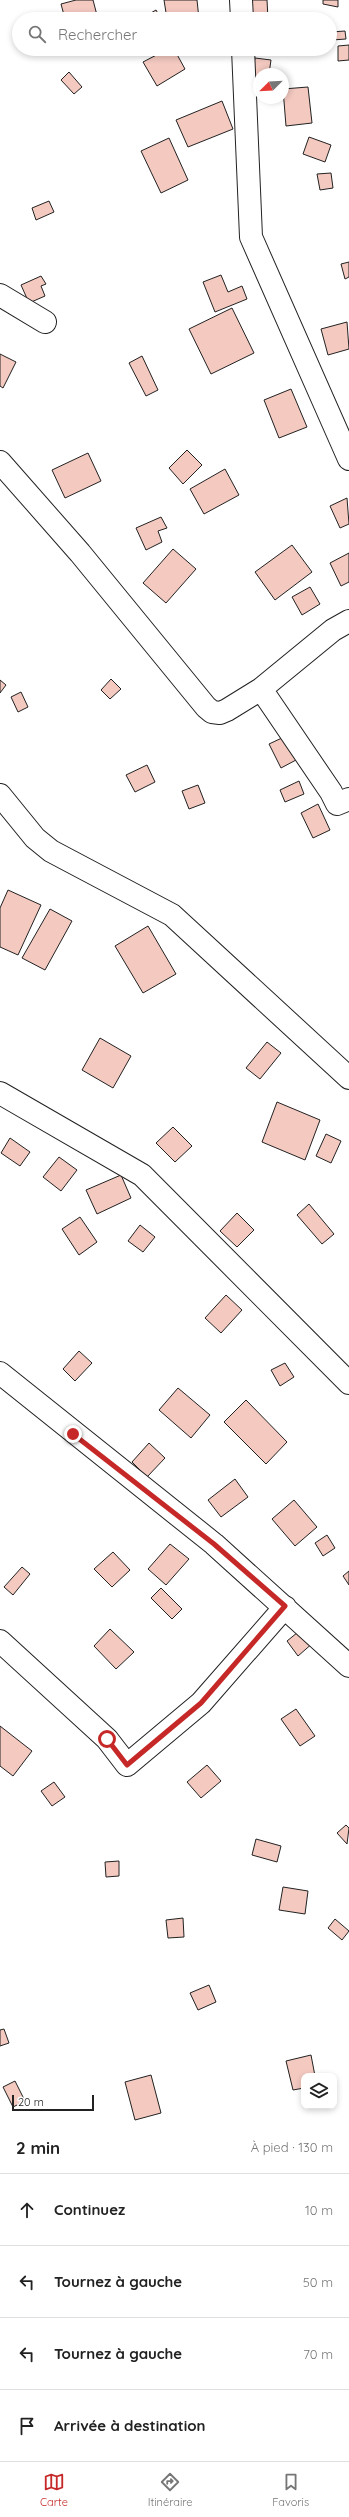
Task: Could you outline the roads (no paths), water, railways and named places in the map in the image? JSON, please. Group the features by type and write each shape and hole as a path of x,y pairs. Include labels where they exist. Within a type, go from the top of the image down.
{"street":[{"path":"241,0 242,12"},
{"path":"243,56 251,237 349,459"},
{"path":"0,295 45,322"},
{"path":"0,462 80,553 206,707 212,712 220,713 261,689 333,630 349,621"},
{"path":"261,689 331,792 337,804 349,799"},
{"path":"0,795 43,845 172,916 349,1078"},
{"path":"0,1093 142,1175 349,1383"},
{"path":"0,1373 214,1544 285,1606 349,1666"},
{"path":"0,1641 107,1739 127,1765 201,1703 285,1606"}]}
